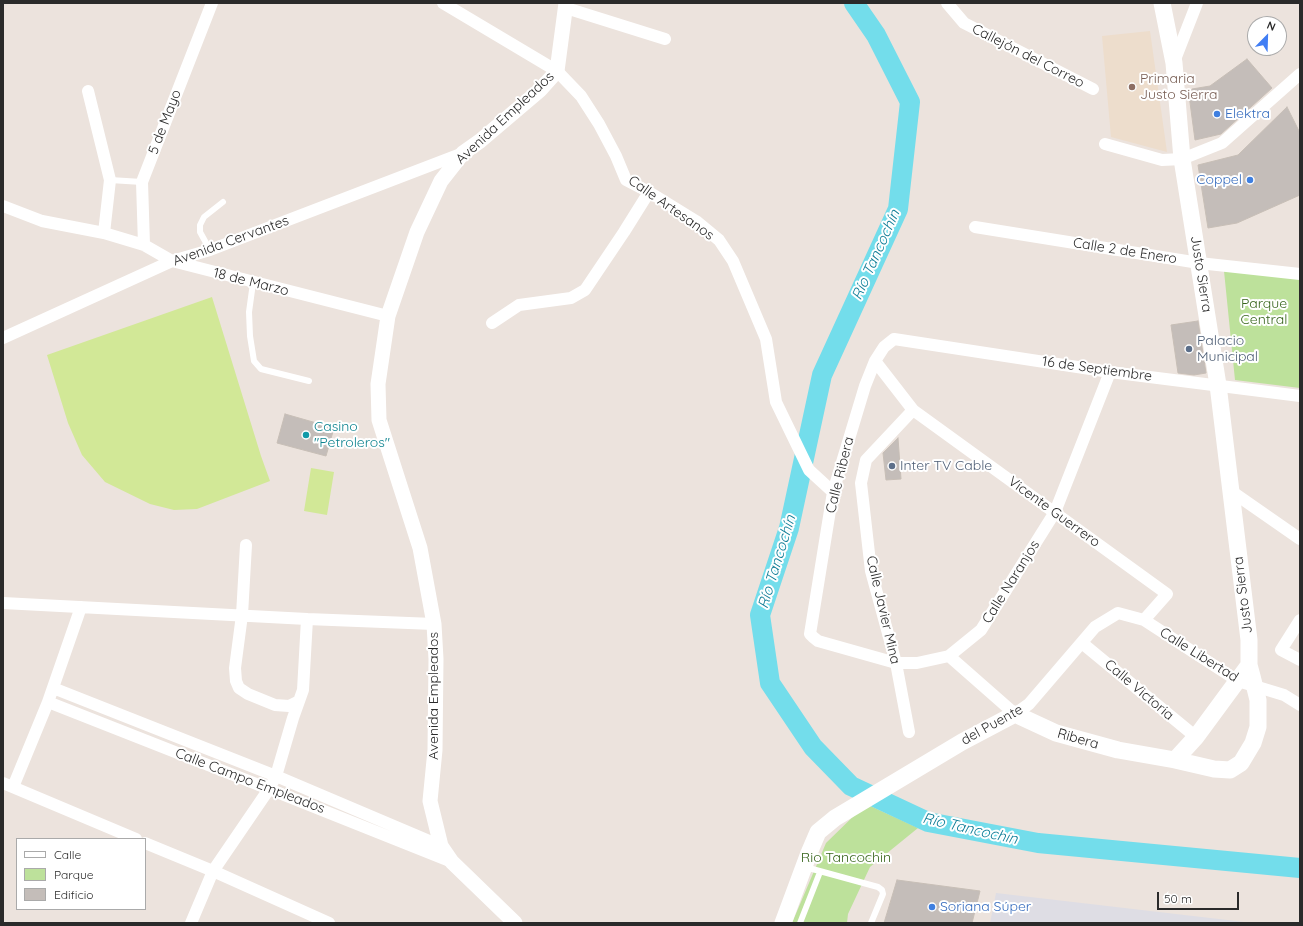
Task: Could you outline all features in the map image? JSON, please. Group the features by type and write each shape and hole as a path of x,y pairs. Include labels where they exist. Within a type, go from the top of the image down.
{"main road":[{"name":"Justo Sierra","path":"1162,3 1174,63 1182,159 1218,386 1249,640 1249,665 1258,700 1258,727 1254,743 1241,763 1230,770"},
{"path":"1175,760 1196,737 1249,665"},
{"name":"del Puente","path":"792,922 804,866 818,832 835,818 962,742 1015,714"},
{"name":"Ribera","path":"1015,714 1056,733 1118,750 1175,760 1214,769 1230,770"}],"street":[{"name":"5 de Mayo","path":"144,245 142,182 212,3"},
{"name":"Calle Artesanos","path":"443,3 557,71 581,96 599,124 616,156 626,180 649,192 696,221 719,240 733,261 766,339 776,402 809,470 833,492"},
{"name":"Callejón del Correo","path":"947,3 964,23 1093,89"},
{"path":"1174,63 1197,3"},
{"name":"Avenida Empleados","path":"515,923 452,862 441,846 430,801 435,750 436,659 434,624 420,548 379,420 378,384 388,316 417,232 441,181 463,153 480,141 540,90 557,71 566,6"},
{"path":"566,6 665,39"},
{"path":"1105,144 1162,160 1182,159 1222,143 1300,74"},
{"path":"88,91 110,180 104,233"},
{"name":"Avenida Cervantes","path":"3,338 172,261 210,250 463,153"},
{"path":"492,323 519,305 571,298 585,290 649,192"},
{"name":"18 de Marzo","path":"3,206 42,221 104,233 144,245 172,261 253,283 388,316"},
{"name":"Calle 2 de Enero","path":"975,227 1199,263 1296,274"},
{"path":"1296,274 1300,262"},
{"name":"16 de Septiembre","path":"894,339 1110,372 1300,396"},
{"name":"Calle Ribera","path":"818,641 810,634 833,492 865,386 875,361 884,347 894,339"},
{"name":"Vicente Guerrero","path":"875,361 913,410 1167,594 1144,620"},
{"name":"Calle Naranjos","path":"818,641 858,651 896,663 917,662 949,656 981,630 1055,512 1110,372"},
{"name":"Calle Javier Mina","path":"909,732 896,663 871,571 861,483 866,460 913,410"},
{"path":"1231,490 1300,539"},
{"path":"246,544 242,615 235,668 236,681 239,688 248,694 276,706 289,706 299,701"},
{"path":"3,603 434,624"},
{"path":"81,608 48,702 8,785 134,838"},
{"name":"del Puente","path":"1015,714 1029,704 1095,627 1118,613 1144,620"},
{"path":"191,923 213,871 269,789 276,776 303,690 307,619"},
{"name":"Calle Libertad","path":"1144,620 1238,681 1284,695 1300,705"},
{"path":"1300,620 1281,650 1300,660"},
{"name":"Calle Victoria","path":"1082,642 1196,737"},
{"name":"Ribera","path":"949,656 1015,714"},
{"name":"Calle Campo Empleados","path":"53,688 276,776 441,846"},
{"name":"Calle Campo Empleados","path":"48,702 452,862"},
{"path":"146,843 213,871 329,923"}],"lane":[{"path":"110,180 142,182"},
{"path":"210,250 200,232 200,225 204,217 223,202"},
{"path":"253,283 249,312 250,336 254,361 261,369 309,380"},
{"path":"804,866 820,872 878,887 882,890 883,894 872,923"},
{"path":"792,922 820,872"}],"shaded area":[{"name":"Primaria Justo Sierra","path":"1150,31 1167,152 1111,137 1102,36"},
{"path":"996,893 1253,923 990,923"}],"green space":[{"name":"Parque Central","path":"1224,271 1300,279 1300,388 1235,380"},
{"path":"212,297 270,481 197,509 174,510 150,504 105,482 82,455 68,423 47,355"},
{"path":"311,468 334,472 327,515 304,511"},
{"name":"Rio Tancochin","path":"866,804 918,828 870,867 848,914 847,923 792,923 826,843"}],"building":[{"name":"Elektra","path":"1247,59 1272,88 1221,134 1195,140 1189,95 1192,89 1210,86"},
{"name":"Coppel","path":"1287,107 1300,133 1300,195 1237,223 1208,228 1198,165 1238,155"},
{"name":"Palacio Municipal","path":"1198,321 1206,373 1194,375 1178,373 1171,325"},
{"name":"Casino \"Petroleros\"","path":"285,414 334,428 326,456 277,443"},
{"name":"Inter TV Cable","path":"898,438 901,479 886,480 883,453"},
{"name":"Soriana Súper","path":"897,880 980,891 972,923 884,923"}],"waterway":[{"name":"Río Tancochín","path":"854,3 876,35 910,102 898,209 822,375 789,528 760,615 770,683 813,747 851,786 928,822 1038,843 1300,868"}],"place":[{"name":"Primaria Justo Sierra","path":"1132,87"},
{"name":"Elektra","path":"1217,114"},
{"name":"Coppel","path":"1250,180"},
{"name":"Palacio Municipal","path":"1189,349"},
{"name":"Casino \"Petroleros\"","path":"306,435"},
{"name":"Inter TV Cable","path":"892,466"},
{"name":"Soriana Súper","path":"932,907"}]}
